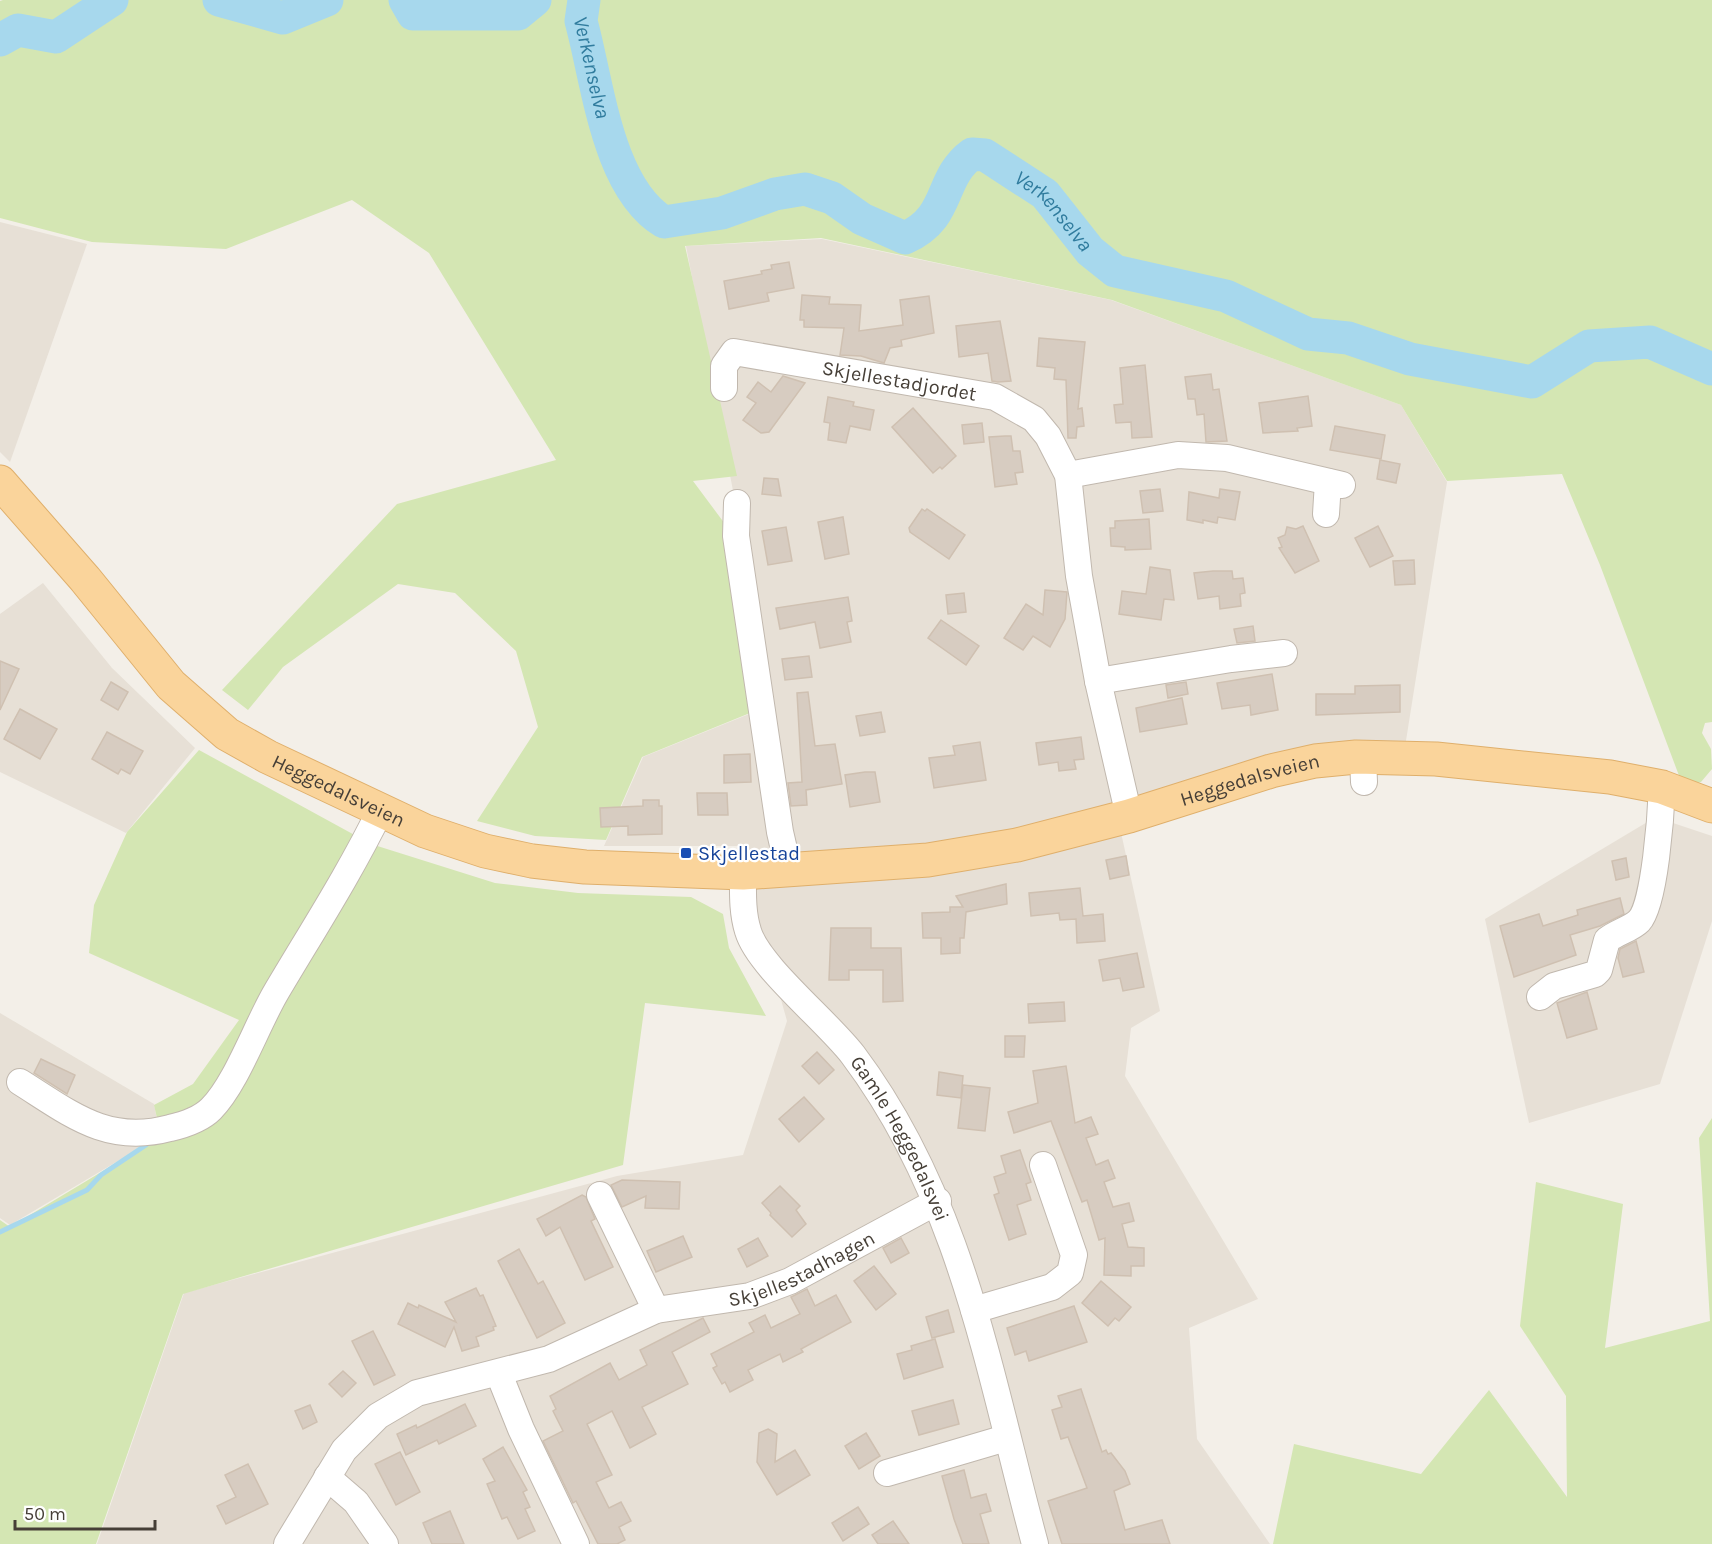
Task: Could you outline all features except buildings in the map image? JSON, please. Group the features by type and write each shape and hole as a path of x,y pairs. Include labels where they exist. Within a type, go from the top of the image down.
{"main road":[{"name":"Heggedalsveien","path":"0,482 92,588 171,685 227,734 268,757 425,831 485,851 532,861 585,867 743,873 928,860 1017,845 1129,816 1271,771 1315,761 1364,769 1436,759 1575,773 1662,787 1712,806"}],"street":[{"name":"Skjellestadjordet","path":"724,388 724,366 734,352 995,397 1034,419 1048,436 1068,475 1079,576 1098,681 1129,816"},
{"path":"1068,475 1178,456 1227,458 1335,483 1326,514"},
{"path":"737,502 736,536 780,832 789,871"},
{"path":"1098,681 1231,658 1284,653"},
{"path":"1540,997 1554,986 1595,974 1599,970 1607,940 1638,922 1644,914 1652,884 1662,787"},
{"path":"20,1082 88,1124 122,1133 146,1134 179,1126 208,1112 233,1076 264,1013 381,809"},
{"name":"Gamle Heggedalsvei","path":"743,873 743,913 754,947 852,1053 887,1102 938,1201 974,1310 1035,1544"},
{"path":"974,1310 1052,1287 1070,1273 1074,1255 1043,1165"},
{"path":"600,1195 656,1310"},
{"name":"Skjellestadhagen","path":"287,1544 344,1450 378,1416 417,1393 499,1374 549,1359 656,1310 750,1296 790,1281 938,1201"},
{"path":"499,1374 520,1429 576,1544"},
{"path":"887,1473 1006,1438"},
{"path":"327,1477 356,1502 385,1544"}],"shaded area":[{"path":"0,222 87,244 10,462 0,452"},
{"name":"Skjellestad","path":"822,239 1111,300 1401,405 1447,482 1405,747 1115,805 1160,1011 1131,1028 1125,1076 1258,1299 1189,1328 1197,1439 1270,1544 97,1544 184,1293 617,1176 743,1155 787,1021 747,878 746,846 604,846 643,757 774,704 686,246"},
{"path":"43,583 112,668 195,748 126,833 0,772 0,614"},
{"path":"1649,821 1673,823 1712,836 1712,921 1660,1084 1529,1123 1485,919"},
{"path":"0,1013 154,1104 160,1136 10,1225 0,1218"}],"green space":[{"path":"1712,0 1712,722 1705,723 1702,733 1711,749 1712,769 1701,782 1686,786 1681,781 1600,565 1562,474 1447,481 1401,405 1112,300 821,238 685,246 737,476 693,481 725,524 750,713 642,757 606,840 535,836 477,821 538,727 516,651 455,593 398,584 283,667 248,710 222,690 397,504 556,460 429,253 352,200 226,249 92,242 0,218 0,1"},
{"path":"199,750 371,844 495,883 578,893 691,897 723,914 729,948 766,1016 645,1003 623,1165 183,1294 96,1544 0,1544 0,1220 10,1227 161,1136 154,1105 193,1084 239,1020 89,953 94,905 127,832"},
{"path":"1712,1118 1712,1544 1273,1544 1294,1444 1421,1474 1489,1390 1567,1497 1566,1396 1520,1326 1536,1182 1623,1204 1605,1348 1710,1321 1699,1138"}],"waterway":[{"name":"Verkenselva","path":"0,40 18,30 56,37 112,0"},
{"name":"Verkenselva","path":"219,0 283,18 327,0"},
{"name":"Verkenselva","path":"405,0 413,14 518,14 535,0"},
{"name":"Verkenselva","path":"584,0 581,21 607,132 629,185 645,206 664,222 722,213 775,194 805,189 832,198 862,219 905,238 931,220 961,164 972,154 985,155 1045,194 1090,251 1115,271 1226,296 1308,334 1348,338 1410,359 1532,382 1589,346 1650,342 1712,369"},
{"path":"0,1232 87,1190 101,1175 146,1145"}],"place":[{"name":"Skjellestad","path":"686,853"}]}
